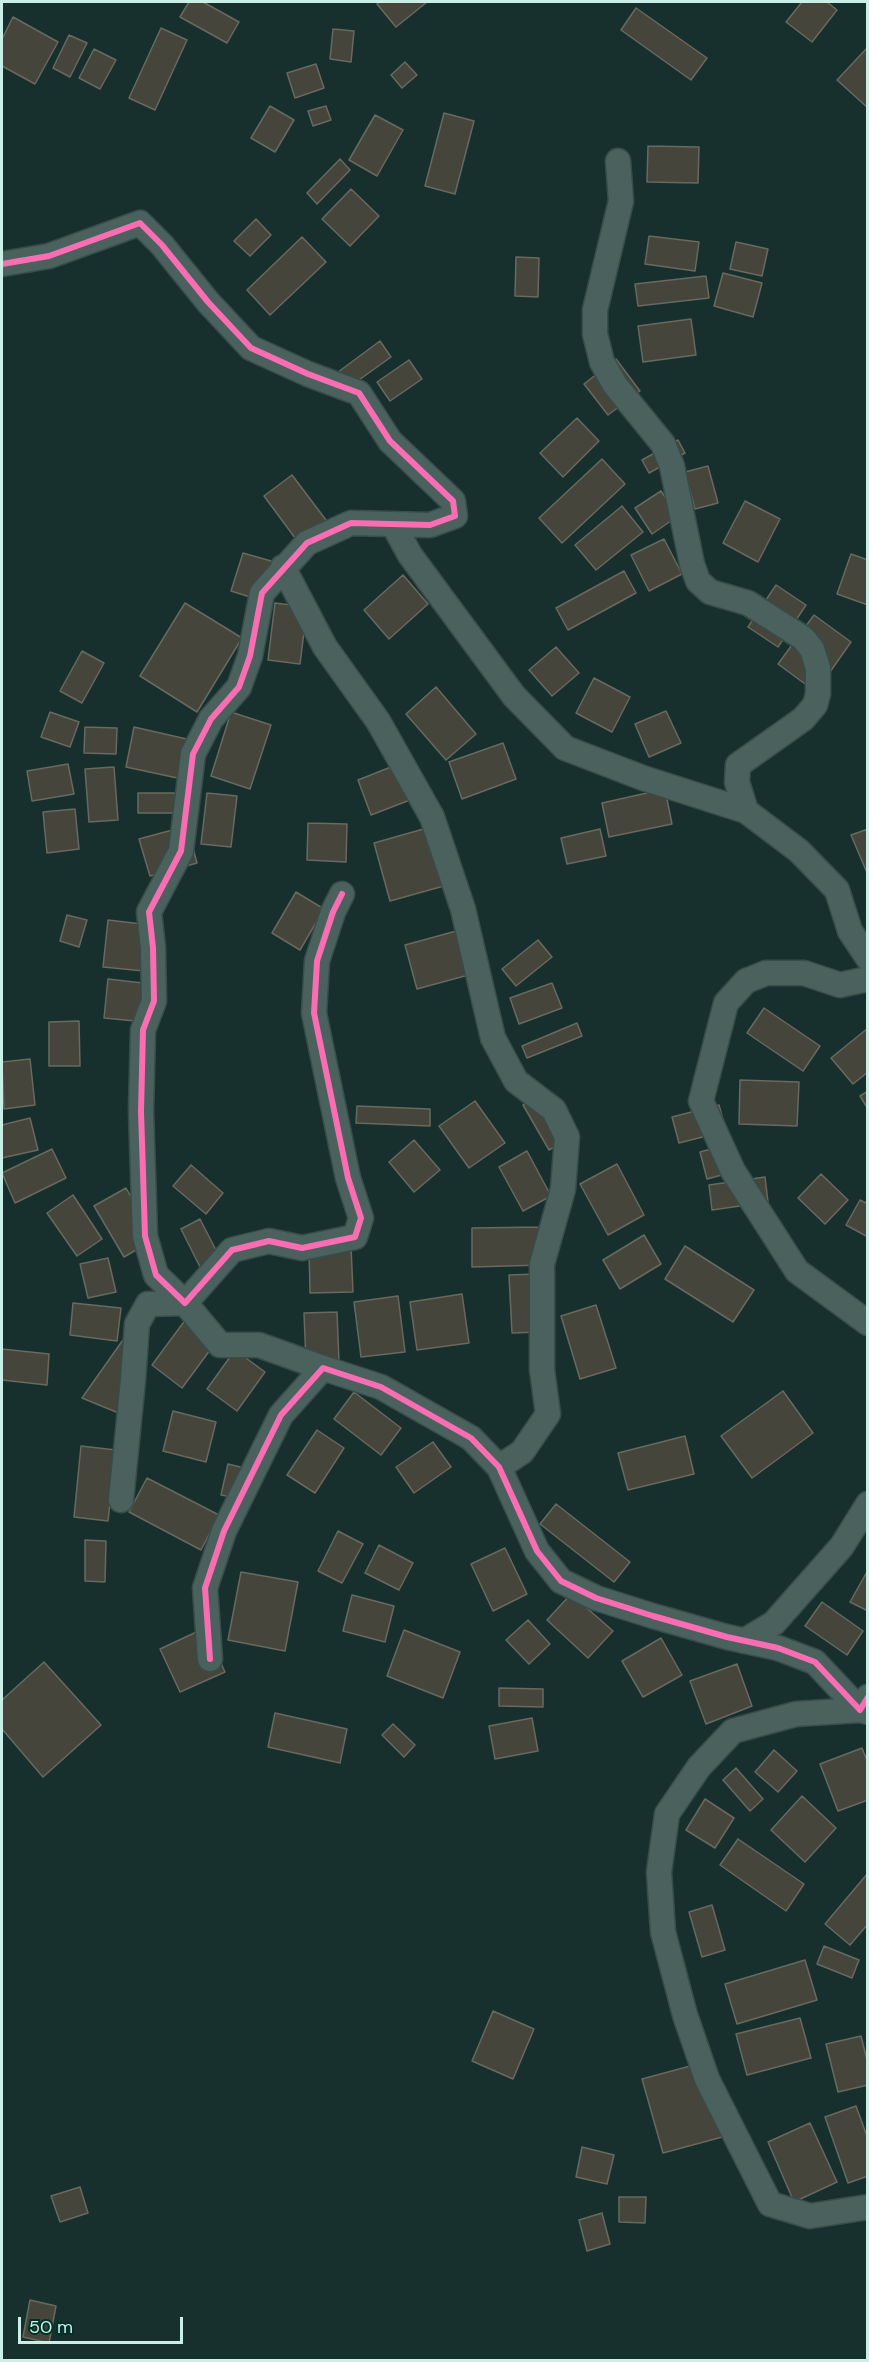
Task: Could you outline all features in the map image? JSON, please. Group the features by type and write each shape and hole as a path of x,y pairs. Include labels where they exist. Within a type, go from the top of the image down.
{"street":[{"path":"618,161 621,201 596,310 595,334 602,362 615,385 663,444 672,466 692,564 698,581 710,592 748,603 803,638 813,649 818,668 818,694 815,705 803,719 738,765 737,782 746,811"},
{"path":"2,264 49,256 140,223 162,245 207,302 251,348 308,374 359,393 390,441 453,501 455,516 430,525 351,524 307,543 262,593 250,656 238,687 211,719 193,754 181,851 149,912 153,948 154,1001 143,1030 141,1111 145,1236 156,1275 185,1303 220,1345 259,1345 381,1387 471,1438 499,1467 537,1551 561,1581 596,1598 653,1617 778,1648 815,1662 865,1706"},
{"path":"393,524 410,555 514,696 565,748 643,778 746,811 799,851 837,890 850,931 867,958"},
{"path":"283,567 325,647 378,721 432,817 463,909 493,1038 516,1081 554,1110 567,1137 563,1189 542,1264 542,1370 548,1414 522,1452 499,1467"},
{"path":"121,1500 137,1324 148,1304 185,1303 232,1250 269,1241 302,1248 355,1237 361,1218 348,1178 314,1012 317,961 333,912 342,894"},
{"path":"867,979 840,985 804,973 766,973 746,981 726,1003 701,1101 733,1171 797,1271 867,1323"},
{"path":"210,1659 205,1588 224,1531 281,1415 323,1368"},
{"path":"744,1641 774,1623 842,1546 867,1504"},
{"path":"865,1706 796,1714 733,1731 699,1767 667,1814 659,1872 663,1932 685,2015 707,2079 770,2204 810,2217 867,2207"}],"building":[{"path":"189,2 203,2 239,22 227,43 180,17"},
{"path":"380,2 427,2 396,27 377,4"},
{"path":"802,2 827,2 837,10 812,42 786,22"},
{"path":"636,8 707,58 691,80 621,30"},
{"path":"13,17 58,42 35,84 2,66 2,39"},
{"path":"161,28 187,40 155,110 129,98"},
{"path":"333,29 354,31 351,62 330,59"},
{"path":"69,35 87,43 70,77 53,68"},
{"path":"868,47 868,108 837,80"},
{"path":"94,49 116,60 100,89 79,78"},
{"path":"405,62 417,75 402,88 391,75"},
{"path":"316,64 324,88 295,98 287,73"},
{"path":"270,106 294,120 275,152 251,138"},
{"path":"326,106 331,120 313,126 308,111"},
{"path":"444,113 474,121 455,194 425,186"},
{"path":"375,115 403,130 377,176 349,160"},
{"path":"648,146 699,147 698,183 647,182"},
{"path":"340,159 350,170 317,204 307,193"},
{"path":"351,189 379,216 350,246 322,219"},
{"path":"256,219 271,235 250,256 234,241"},
{"path":"649,236 699,242 695,271 645,264"},
{"path":"302,237 326,262 270,315 247,290"},
{"path":"736,242 768,249 762,276 730,269"},
{"path":"516,257 539,258 538,297 515,296"},
{"path":"723,273 762,283 753,317 714,306"},
{"path":"706,276 709,298 638,306 635,284"},
{"path":"691,319 696,355 643,362 638,326"},
{"path":"380,341 391,357 345,390 334,375"},
{"path":"616,359 640,391 608,415 584,384"},
{"path":"409,360 422,379 390,401 377,382"},
{"path":"577,418 599,441 563,477 540,453"},
{"path":"678,440 685,453 649,473 642,460"},
{"path":"602,459 625,484 562,543 539,518"},
{"path":"708,466 718,503 695,509 685,472"},
{"path":"292,475 329,524 301,546 264,496"},
{"path":"661,491 678,516 652,534 635,508"},
{"path":"745,501 780,519 758,562 723,543"},
{"path":"622,506 643,532 596,570 575,545"},
{"path":"664,539 682,574 649,591 631,555"},
{"path":"243,553 278,563 266,602 231,591"},
{"path":"851,554 868,560 868,605 837,594"},
{"path":"624,571 636,593 568,630 556,608"},
{"path":"403,575 428,604 389,639 364,610"},
{"path":"776,585 806,605 778,647 748,627"},
{"path":"185,603 242,638 197,712 140,676"},
{"path":"275,603 307,607 300,664 268,660"},
{"path":"814,615 851,642 816,692 778,664"},
{"path":"556,647 579,673 552,696 529,670"},
{"path":"82,651 104,663 82,703 60,691"},
{"path":"594,678 630,697 612,732 576,713"},
{"path":"436,687 476,734 446,760 406,714"},
{"path":"666,711 681,743 649,757 635,724"},
{"path":"50,712 79,722 70,747 41,737"},
{"path":"231,712 271,725 250,789 211,776"},
{"path":"85,727 117,728 116,754 84,753"},
{"path":"134,727 191,740 182,779 126,767"},
{"path":"503,743 516,779 462,799 449,762"},
{"path":"68,764 74,794 32,801 27,771"},
{"path":"396,765 410,800 371,815 358,780"},
{"path":"114,767 118,820 89,822 85,769"},
{"path":"665,789 672,824 609,837 602,803"},
{"path":"138,793 180,793 180,813 138,813"},
{"path":"207,793 237,796 231,847 201,844"},
{"path":"75,809 79,849 47,853 43,812"},
{"path":"308,823 347,824 346,862 307,860"},
{"path":"187,826 197,863 150,876 139,839"},
{"path":"434,826 451,884 390,901 374,843"},
{"path":"600,829 606,856 567,864 561,838"},
{"path":"868,829 868,875 851,835"},
{"path":"296,892 324,909 300,950 272,933"},
{"path":"67,915 87,920 79,947 60,941"},
{"path":"108,920 159,926 154,972 103,967"},
{"path":"471,927 483,971 417,989 405,945"},
{"path":"538,940 552,957 516,986 502,969"},
{"path":"108,979 160,985 156,1023 104,1018"},
{"path":"552,983 562,1008 519,1024 510,998"},
{"path":"764,1008 820,1046 803,1071 747,1033"},
{"path":"79,1021 80,1066 49,1066 49,1022"},
{"path":"577,1023 582,1036 527,1058 522,1046"},
{"path":"868,1028 868,1072 853,1084 831,1058"},
{"path":"30,1059 35,1105 4,1109 2,1062"},
{"path":"740,1080 799,1082 797,1126 739,1124"},
{"path":"868,1091 868,1109 860,1096"},
{"path":"545,1092 571,1137 549,1150 523,1105"},
{"path":"475,1101 505,1143 469,1168 439,1126"},
{"path":"719,1105 726,1131 679,1143 672,1117"},
{"path":"357,1106 430,1109 430,1126 356,1123"},
{"path":"30,1118 38,1150 2,1158 2,1125"},
{"path":"414,1140 440,1170 414,1192 389,1162"},
{"path":"733,1143 740,1170 707,1179 700,1152"},
{"path":"52,1149 66,1178 15,1203 2,1173"},
{"path":"527,1151 551,1196 523,1211 499,1167"},
{"path":"617,1164 644,1215 608,1235 580,1184"},
{"path":"191,1165 223,1193 206,1214 173,1186"},
{"path":"821,1174 848,1200 825,1224 798,1198"},
{"path":"765,1177 768,1202 712,1210 709,1185"},
{"path":"126,1188 155,1239 124,1257 94,1206"},
{"path":"73,1195 102,1239 77,1256 47,1213"},
{"path":"860,1200 868,1204 868,1237 846,1225"},
{"path":"200,1219 220,1258 200,1267 181,1229"},
{"path":"541,1227 542,1265 472,1267 472,1228"},
{"path":"644,1235 661,1264 620,1289 603,1260"},
{"path":"351,1246 353,1292 310,1293 309,1247"},
{"path":"685,1246 754,1290 733,1322 665,1279"},
{"path":"108,1258 116,1292 88,1298 80,1264"},
{"path":"537,1274 540,1332 512,1333 509,1275"},
{"path":"462,1294 469,1343 417,1350 410,1302"},
{"path":"398,1296 405,1352 361,1357 354,1302"},
{"path":"73,1303 121,1308 117,1341 70,1335"},
{"path":"596,1305 616,1368 580,1379 561,1316"},
{"path":"337,1312 339,1362 306,1363 304,1313"},
{"path":"186,1319 216,1342 182,1388 152,1365"},
{"path":"125,1337 121,1414 82,1398"},
{"path":"2,1349 49,1354 47,1385 2,1380"},
{"path":"235,1350 265,1372 237,1411 207,1389"},
{"path":"783,1391 813,1433 752,1478 721,1436"},
{"path":"354,1392 401,1428 381,1455 334,1419"},
{"path":"173,1411 216,1422 206,1462 163,1451"},
{"path":"317,1430 344,1448 315,1493 287,1475"},
{"path":"685,1436 694,1474 628,1490 618,1453"},
{"path":"433,1442 451,1467 414,1493 396,1467"},
{"path":"81,1446 116,1450 108,1521 74,1517"},
{"path":"228,1464 253,1470 246,1500 221,1495"},
{"path":"147,1478 219,1515 201,1550 129,1512"},
{"path":"556,1504 630,1562 614,1582 540,1524"},
{"path":"338,1531 363,1544 342,1583 318,1571"},
{"path":"85,1540 106,1541 105,1582 85,1581"},
{"path":"379,1545 413,1563 399,1590 365,1573"},
{"path":"505,1548 527,1594 493,1611 471,1564"},
{"path":"868,1570 868,1611 850,1602"},
{"path":"241,1572 298,1582 285,1651 228,1640"},
{"path":"571,1594 613,1631 588,1658 547,1620"},
{"path":"352,1595 394,1606 385,1642 343,1631"},
{"path":"822,1602 863,1631 847,1655 805,1626"},
{"path":"528,1620 550,1644 529,1664 506,1640"},
{"path":"205,1628 225,1672 180,1692 160,1649"},
{"path":"404,1630 460,1652 443,1698 387,1676"},
{"path":"661,1638 682,1675 643,1697 622,1661"},
{"path":"44,1662 101,1725 43,1777 2,1729 2,1700"},
{"path":"737,1664 752,1706 706,1724 690,1681"},
{"path":"499,1688 543,1689 543,1707 499,1706"},
{"path":"275,1713 347,1729 340,1763 268,1747"},
{"path":"532,1718 538,1751 495,1759 489,1726"},
{"path":"393,1724 415,1745 404,1757 382,1735"},
{"path":"862,1748 868,1763 868,1800 838,1811 820,1764"},
{"path":"774,1750 797,1771 778,1792 755,1772"},
{"path":"736,1768 763,1799 750,1811 723,1780"},
{"path":"802,1796 836,1828 805,1862 771,1830"},
{"path":"705,1799 734,1818 715,1848 686,1830"},
{"path":"738,1839 804,1884 786,1911 720,1865"},
{"path":"868,1873 868,1924 850,1945 825,1924"},
{"path":"712,1905 725,1950 702,1957 689,1912"},
{"path":"824,1946 859,1960 852,1978 817,1964"},
{"path":"805,1960 817,2000 737,2024 725,1984"},
{"path":"493,2011 534,2029 513,2079 472,2061"},
{"path":"800,2018 811,2058 747,2075 736,2034"},
{"path":"861,2036 868,2064 868,2085 838,2092 826,2044"},
{"path":"705,2062 726,2136 663,2153 642,2079"},
{"path":"856,2106 868,2139 868,2176 848,2183 825,2117"},
{"path":"810,2123 837,2182 794,2202 768,2142"},
{"path":"582,2147 614,2155 607,2184 576,2177"},
{"path":"80,2187 88,2213 60,2222 51,2196"},
{"path":"619,2197 646,2197 645,2223 619,2222"},
{"path":"602,2213 610,2244 587,2251 579,2220"},
{"path":"30,2300 56,2306 49,2343 23,2337"}],"cycle path":[{"path":"2,264 49,256 140,223 162,245 208,302 251,348 308,374 359,393 390,441 453,501 455,516 430,525 351,523 307,543 262,593 250,656 239,687 211,719 193,754 181,851 149,912 153,948 154,1001 143,1030 141,1111 145,1236 156,1275 185,1303 232,1250 269,1241 302,1248 355,1237 361,1218 348,1178 314,1013 317,961 333,912 342,894"},
{"path":"210,1659 205,1588 224,1531 281,1415 323,1368 381,1387 471,1438 499,1467 537,1551 561,1581 596,1598 727,1637 778,1648 815,1662 860,1710 868,1697"}]}
